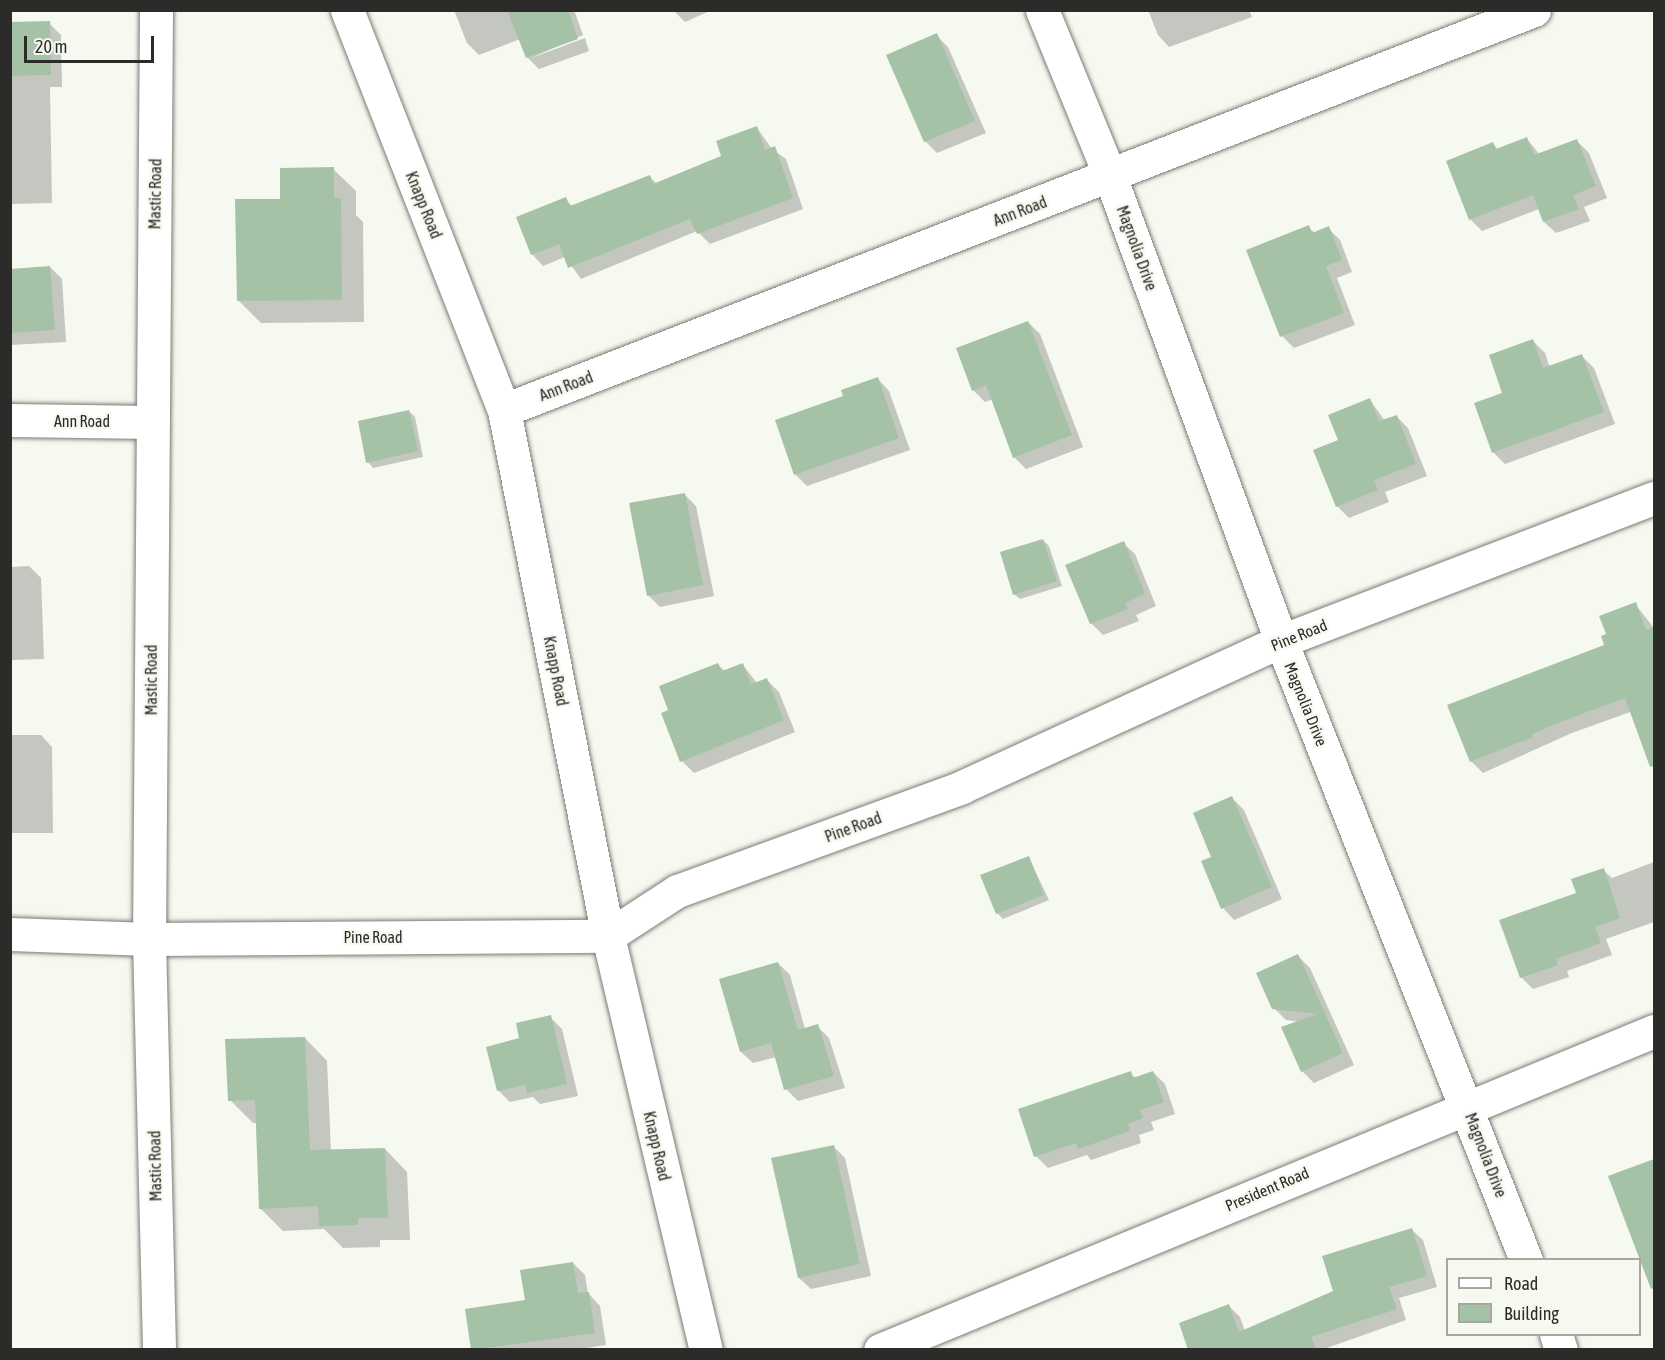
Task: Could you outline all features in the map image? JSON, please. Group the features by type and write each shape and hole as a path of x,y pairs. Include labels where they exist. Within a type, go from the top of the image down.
{"street":[{"name":"Mastic Road","path":"156,10 149,939 159,1350"},
{"name":"Knapp Road","path":"347,10 504,410 608,936 706,1350"},
{"name":"Magnolia Drive","path":"1042,10 1110,176 1281,641 1525,1258"},
{"name":"Ann Road","path":"504,410 1534,10"},
{"name":"Ann Road","path":"10,420 153,422"},
{"name":"Pine Road","path":"10,934 149,939 608,936 677,891 962,787 1281,641 1654,498"},
{"name":"President Road","path":"880,1350 1467,1106 1654,1031"}],"building":[{"path":"507,10 568,10 578,39 526,58"},
{"path":"50,21 51,75 10,76 10,22"},
{"path":"937,33 975,121 924,142 886,55"},
{"path":"757,126 765,150 775,146 793,198 697,234 690,219 568,268 559,244 531,255 516,217 566,197 570,206 650,175 653,184 721,156 716,141"},
{"path":"1527,137 1534,155 1577,139 1596,186 1573,195 1579,209 1543,222 1533,195 1469,220 1446,161 1493,142 1496,149"},
{"path":"334,167 334,198 341,198 342,300 237,301 235,199 280,199 280,168"},
{"path":"1309,225 1312,233 1329,226 1342,260 1326,266 1344,313 1280,337 1246,250"},
{"path":"50,266 55,330 10,333 10,269"},
{"path":"1028,321 1072,435 1013,458 986,385 972,391 956,348"},
{"path":"1533,339 1543,368 1582,354 1604,412 1492,453 1474,403 1502,393 1489,355"},
{"path":"878,377 899,438 794,475 775,420 843,396 841,390"},
{"path":"1370,398 1379,421 1397,415 1416,464 1374,480 1378,490 1336,507 1313,450 1338,440 1328,415"},
{"path":"409,410 418,451 366,463 358,421"},
{"path":"685,493 703,585 647,596 629,503"},
{"path":"1043,539 1057,581 1013,595 1000,552"},
{"path":"1124,541 1145,594 1125,603 1128,609 1090,624 1065,565"},
{"path":"1636,602 1646,630 1654,627 1654,766 1650,767 1625,698 1560,722 1532,734 1533,737 1470,762 1447,705 1604,645 1601,636 1606,634 1599,616"},
{"path":"718,663 722,671 743,663 751,684 767,678 784,720 680,762 661,713 668,710 659,686"},
{"path":"1232,796 1272,887 1221,909 1201,861 1211,857 1193,813"},
{"path":"1029,856 1044,895 996,914 980,875"},
{"path":"1604,868 1620,918 1595,927 1601,943 1556,959 1558,965 1520,978 1499,920 1576,893 1571,879"},
{"path":"1298,954 1343,1053 1301,1072 1281,1027 1318,1014 1272,1009 1256,973"},
{"path":"778,962 798,1030 818,1024 834,1076 784,1090 771,1043 740,1052 719,979"},
{"path":"551,1015 567,1084 527,1093 525,1085 497,1091 486,1047 519,1038 516,1023"},
{"path":"305,1037 310,1150 385,1148 388,1218 358,1218 358,1225 319,1226 318,1206 259,1209 255,1100 228,1101 225,1039"},
{"path":"1131,1071 1133,1078 1153,1071 1164,1102 1140,1110 1143,1118 1128,1124 1130,1131 1078,1149 1076,1143 1034,1157 1018,1109"},
{"path":"834,1145 860,1264 798,1278 771,1158"},
{"path":"1654,1159 1654,1288 1651,1289 1608,1176"},
{"path":"1412,1228 1427,1276 1389,1287 1397,1309 1311,1337 1317,1350 1188,1350 1179,1323 1229,1304 1239,1332 1333,1291 1322,1256"},
{"path":"573,1262 578,1293 589,1292 595,1333 471,1350 465,1309 525,1300 520,1270"}]}
